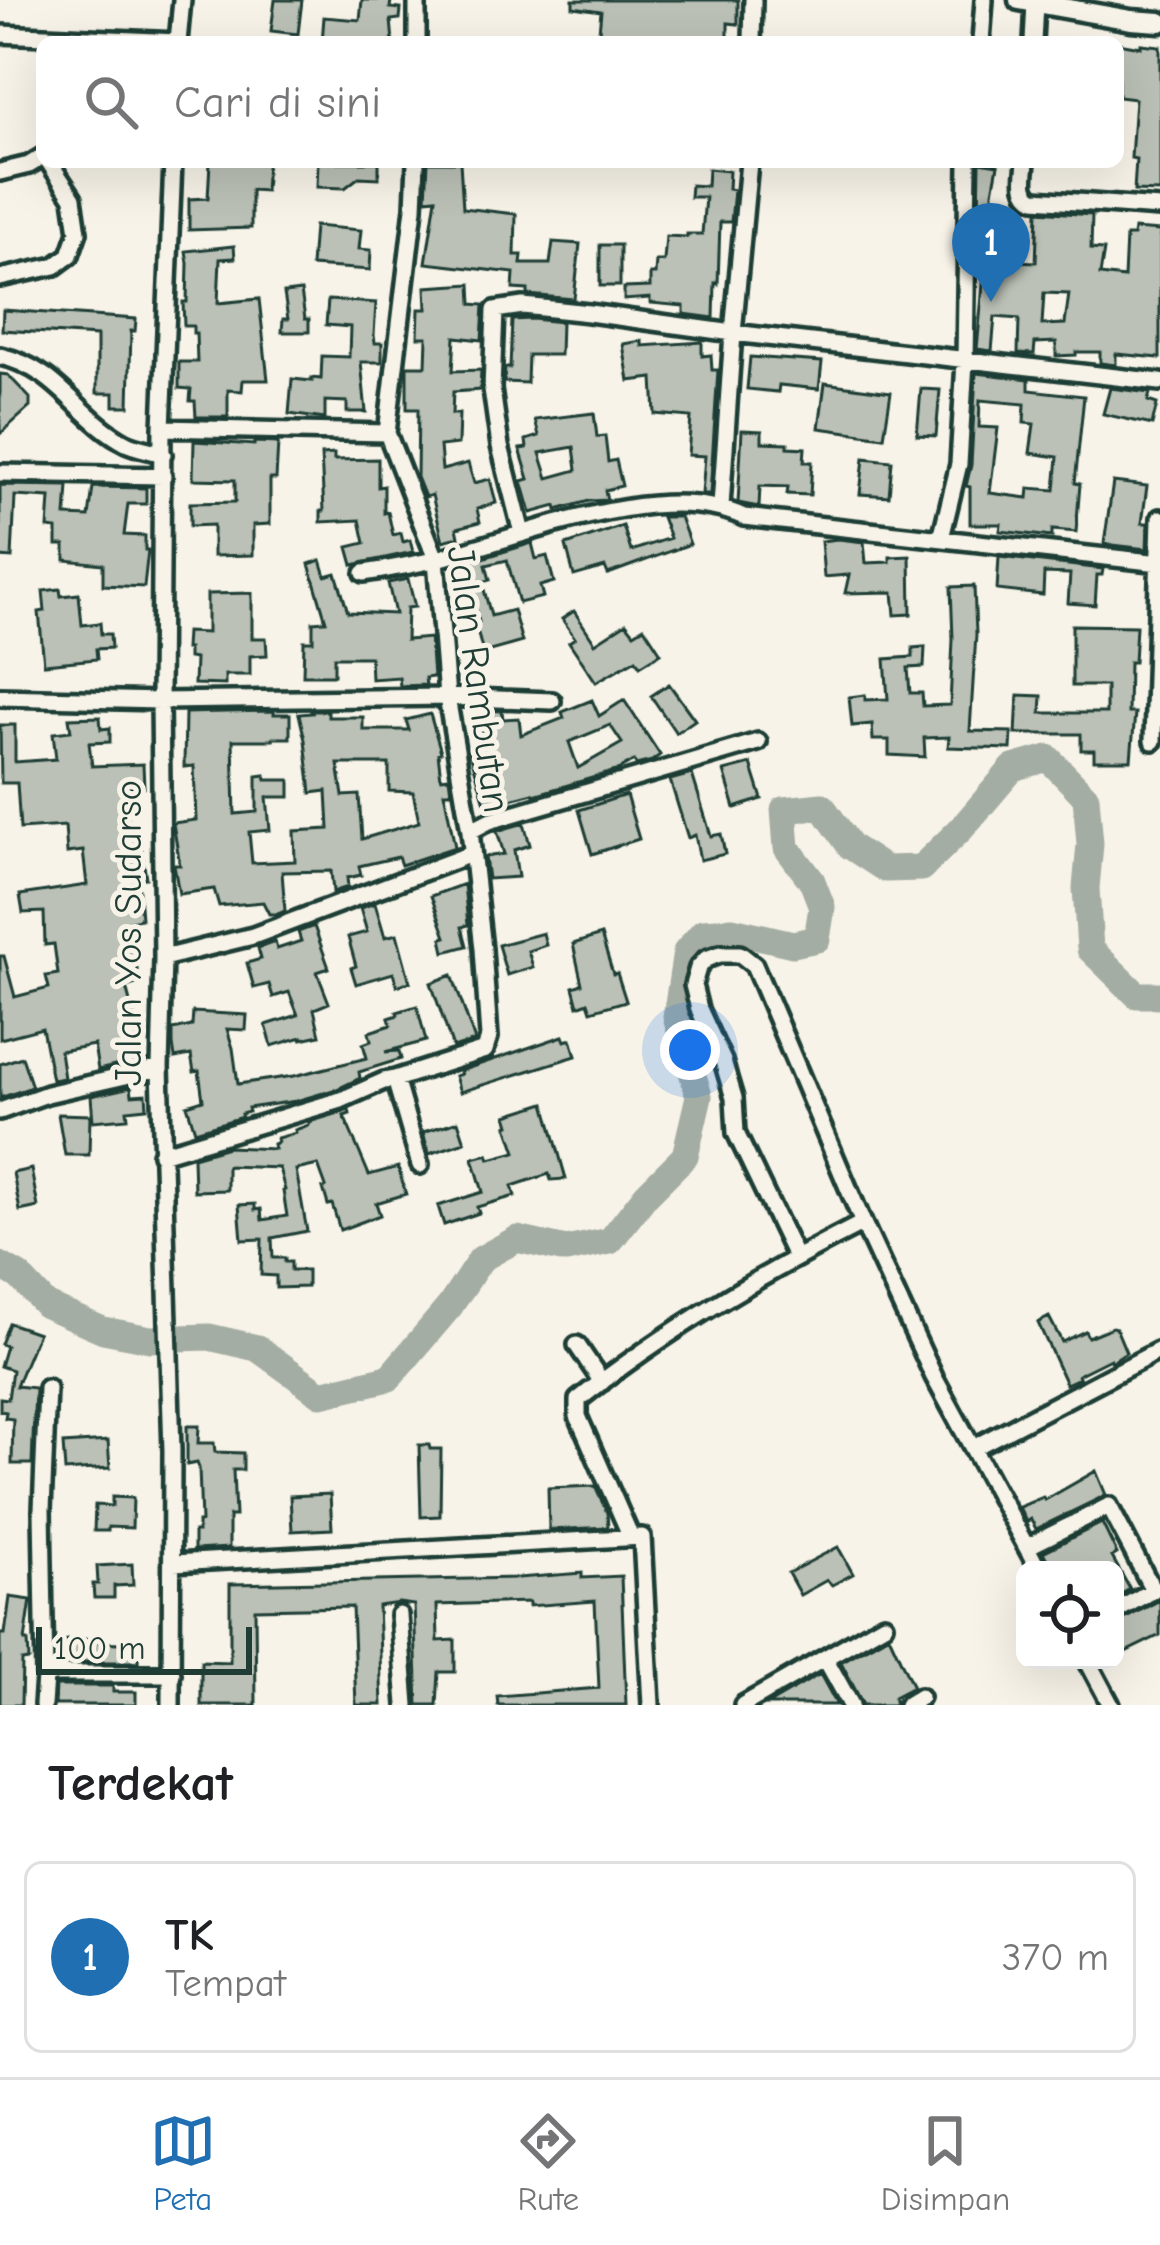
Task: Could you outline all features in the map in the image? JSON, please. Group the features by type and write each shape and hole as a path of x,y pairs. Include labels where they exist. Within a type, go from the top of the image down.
{"main road":[{"path":"1027,1 1078,5 1131,20 1160,22"}],"street":[{"path":"179,36 182,0"},
{"path":"417,0 417,36"},
{"path":"752,36 753,0"},
{"path":"981,36 984,0"},
{"path":"1027,1 1032,36"},
{"path":"0,34 36,36"},
{"path":"0,172 36,162"},
{"path":"0,278 55,266 70,255 78,232 73,198 51,168"},
{"name":"Jalan Yos Sudarso","path":"171,1705 173,1563 160,1068 160,701 162,428 172,168"},
{"name":"Jalan Rambutan","path":"395,1079 488,1046 483,949 448,697 436,559 387,433 416,168"},
{"path":"722,506 748,168"},
{"path":"941,538 959,464 968,168"},
{"path":"1026,168 1024,188 1035,199 1160,208"},
{"path":"522,532 500,446 492,389 495,310 523,306 1160,382"},
{"path":"0,356 45,374 128,444 163,454"},
{"path":"162,428 387,433"},
{"path":"0,473 163,476"},
{"path":"364,573 436,559 522,532 664,504 722,506 744,517 1158,562"},
{"path":"1153,741 1160,518"},
{"path":"0,697 552,701"},
{"path":"470,831 489,821 758,742"},
{"path":"163,958 253,936 471,854"},
{"path":"796,1258 736,1132 734,1098 723,1061 699,1009 693,985 698,968 720,954 740,954 754,965 934,1378 1034,1561"},
{"path":"0,1111 47,1094 160,1068"},
{"path":"161,1154 395,1079 420,1165"},
{"path":"632,1537 578,1416 578,1400 701,1312 863,1222"},
{"path":"577,1345 602,1382"},
{"path":"973,1448 1160,1350"},
{"path":"43,1705 47,1388"},
{"path":"1027,1547 1108,1506 1153,1590 1124,1607"},
{"path":"173,1563 642,1537 651,1705"},
{"path":"399,1615 406,1705"},
{"path":"743,1705 884,1624"},
{"path":"825,1658 851,1705"},
{"path":"1092,1669 1111,1705"},
{"path":"45,1677 172,1674"}],"building":[{"path":"275,0 302,0 298,34 271,31"},
{"path":"362,0 391,0 390,8 401,9 400,19 391,20 392,36 322,36 324,17 360,20"},
{"path":"573,0 738,0 738,24 728,23 728,36 599,36 601,11 573,7"},
{"path":"1124,44 1160,46 1160,192 1134,191 1135,99 1124,98"},
{"path":"210,168 267,168 265,191 251,190 251,228 189,230 189,199 208,198"},
{"path":"318,168 379,168 379,178 359,177 345,188 317,187"},
{"path":"428,168 460,168 463,208 516,214 515,255 522,255 521,264 550,264 553,242 580,244 574,299 513,289 514,273 426,263 436,198 426,199"},
{"path":"980,168 997,168 994,260 1036,262 1038,211 1092,215 1091,249 1104,250 1100,275 1124,278 1126,236 1133,236 1134,229 1160,231 1160,358 1116,354 1116,365 1100,363 1100,352 1056,356 1056,342 1035,343 1034,354 1018,353 1019,319 995,317 992,351 977,349 984,274 978,274","holes":["1044,293 1069,294 1065,324 1042,325"]},
{"path":"708,169 729,171 728,189 734,190 731,222 720,222 714,318 684,314 684,306 650,303 650,298 624,300 624,288 650,287 656,261 664,261 666,236 702,234 705,197 690,197 691,185 707,186"},
{"path":"314,226 361,230 359,249 371,250 370,270 311,266"},
{"path":"600,245 620,245 620,286 600,286"},
{"path":"234,246 235,258 220,259 218,303 259,299 268,380 243,380 242,391 228,390 228,417 196,417 191,389 179,388 179,362 197,362 196,333 193,326 184,326 186,251"},
{"path":"471,284 472,304 484,305 482,340 455,337 453,371 481,370 480,390 453,392 452,414 459,414 458,444 440,446 442,470 468,463 474,483 490,479 496,503 477,509 480,522 457,528 459,537 443,541 432,495 425,497 417,477 418,409 407,409 407,366 426,366 427,337 418,337 419,309 427,309 426,287"},
{"path":"301,291 309,332 282,332 283,319 288,319 284,293"},
{"path":"328,300 376,303 374,335 375,343 382,343 382,362 361,362 366,412 347,412 347,402 325,401 325,419 289,414 292,379 321,379 322,356 349,357 350,327 326,325"},
{"path":"3,310 136,319 135,331 131,331 129,406 114,406 114,393 97,393 97,336 2,330"},
{"path":"512,320 561,322 560,355 528,355 527,383 504,382 505,368 510,368"},
{"path":"642,341 642,346 702,342 702,356 711,355 712,370 718,370 710,494 702,494 705,456 688,455 691,417 655,414 653,378 629,381 623,344"},
{"path":"750,357 822,362 819,389 779,385 778,392 747,389"},
{"path":"976,373 1029,379 1029,390 1084,396 1075,483 1080,484 1076,532 1052,530 1052,537 1000,531 1001,524 970,524 970,487 966,486","holes":["980,400 1025,404 1024,423 1034,424 1030,453 1058,457 1055,490 1029,488 1028,498 990,493 998,428 979,427"]},
{"path":"0,374 8,375 30,398 30,407 0,434"},
{"path":"825,383 891,392 884,437 819,428"},
{"path":"1110,388 1150,393 1148,401 1157,404 1152,425 1103,414"},
{"path":"921,389 940,390 936,436 917,435"},
{"path":"594,413 597,437 605,436 608,462 616,460 622,486 605,490 607,500 531,513 522,481 529,479 520,449 527,448 526,440 539,436 535,420","holes":["574,447 577,470 548,478 540,453"]},
{"path":"742,430 762,431 762,442 805,448 804,462 812,462 810,495 787,494 788,487 760,486 759,507 738,503"},
{"path":"194,441 278,443 276,479 270,479 270,524 253,525 253,555 213,556 213,525 190,526 190,503 235,502 235,480 193,479"},
{"path":"334,454 334,460 378,459 384,513 388,512 393,535 401,533 403,542 410,540 413,552 353,565 348,547 365,543 360,520 321,522 321,455"},
{"path":"864,458 892,461 889,496 860,494"},
{"path":"1113,482 1147,486 1142,523 1148,523 1147,549 1104,544"},
{"path":"0,485 68,486 66,516 89,517 93,487 146,488 146,504 128,504 124,535 145,536 144,587 103,585 103,564 65,560 65,545 57,545 57,529 48,528 50,498 15,496 12,558 0,557"},
{"path":"662,517 680,517 690,544 608,574 605,567 574,576 566,545 623,526 631,551 670,538"},
{"path":"821,541 864,542 866,563 910,556 911,614 895,615 893,592 845,593 849,575 824,577"},
{"path":"532,543 536,559 547,556 554,582 540,586 543,597 519,603 507,560 486,565 490,580 482,582 491,616 513,610 522,642 483,653 469,585 459,588 454,567"},
{"path":"999,557 1103,569 1097,575 1095,605 1068,603 1070,574 1044,573 1043,595 997,590"},
{"path":"321,560 326,576 336,573 348,612 395,614 388,583 408,579 415,607 407,608 406,640 430,638 433,677 425,678 426,685 400,686 399,677 371,679 370,657 334,657 334,675 303,675 304,641 313,641 313,622 326,621 309,564"},
{"path":"974,586 970,731 1012,732 1011,749 948,747 949,737 924,738 925,757 889,755 889,740 873,740 872,724 852,726 849,697 888,699 885,659 913,657 913,648 925,647 924,667 908,668 910,693 922,693 923,706 950,705 951,587"},
{"path":"60,589 61,596 79,594 82,625 100,623 101,634 110,634 111,648 96,649 97,659 44,664 39,612 45,611 43,591"},
{"path":"252,593 252,638 266,638 267,655 250,656 250,675 225,675 225,685 194,684 195,659 188,658 185,649 186,632 207,633 207,594"},
{"path":"574,611 595,643 626,623 634,633 644,627 661,653 640,666 636,659 596,682 569,642 575,638 562,619"},
{"path":"1072,625 1136,626 1134,662 1129,662 1128,713 1135,713 1131,760 1094,760 1094,750 1081,750 1081,734 1016,734 1018,695 1042,696 1041,713 1106,713 1106,686 1072,686"},
{"path":"669,684 695,720 676,733 651,696"},
{"path":"592,700 599,716 624,700 660,755 487,809 470,753 484,748 479,710 502,711 503,719 519,718 521,735 564,718 562,712","holes":["610,725 622,743 578,768 569,742"]},
{"path":"328,711 328,717 363,717 363,730 409,730 406,720 430,714 441,752 441,778 449,777 451,792 444,792 455,847 401,865 398,857 359,866 361,875 347,878 348,887 333,892 331,871 282,872 285,911 278,914 269,914 263,902 219,906 214,889 179,894 173,823 196,820 194,766 184,767 185,713 290,714 290,738 233,740 235,814 257,812 257,776 290,780 290,797 267,797 270,830 249,832 252,863 295,861 294,831 329,829 327,791 311,793 299,714","holes":["338,764 389,764 389,791 413,792 419,822 362,839 359,795 343,796"]},
{"path":"100,717 101,729 110,728 110,742 89,743 92,766 143,764 144,787 126,787 128,821 132,821 134,845 141,845 146,878 138,879 141,919 130,921 139,983 126,987 140,1060 98,1070 94,1045 60,1051 64,1078 52,1080 42,1028 0,1039 0,956 4,956 15,997 49,988 46,976 58,974 54,944 45,945 44,912 23,913 20,895 87,885 83,851 67,853 65,826 20,829 17,783 1,783 0,725 15,725 15,762 56,759 53,733 71,731 69,718"},
{"path":"751,764 762,799 735,808 724,771"},
{"path":"692,774 711,836 721,834 725,854 700,860 695,835 688,838 670,780"},
{"path":"626,795 639,839 592,854 579,810"},
{"path":"524,823 530,845 514,850 518,877 488,879 485,857 504,854 497,831"},
{"path":"464,884 468,925 462,927 467,946 445,952 442,938 446,937 431,896"},
{"path":"375,903 385,937 397,934 410,982 397,986 393,973 356,984 348,937 367,932 360,908"},
{"path":"314,926 329,968 317,972 329,1003 314,1009 320,1035 272,1046 266,1025 298,1015 289,992 273,997 269,984 254,988 247,963 261,959 258,948 275,942 277,949 301,941 298,932"},
{"path":"543,933 546,945 528,951 533,967 507,975 498,945"},
{"path":"601,935 626,1001 591,1011 588,1002 578,1006 573,987 582,984 573,944"},
{"path":"452,975 475,1041 453,1048 431,983"},
{"path":"417,1006 426,1041 385,1052 399,1051 401,1059 359,1072 360,1078 337,1089 248,1108 242,1117 195,1131 187,1105 203,1100 199,1071 194,1072 191,1055 175,1058 173,1044 173,1030 192,1026 193,1012 247,1015 246,1030 227,1029 238,1084 367,1058 363,1044 371,1041 369,1032 391,1025 389,1018 397,1012"},
{"path":"563,1036 565,1041 571,1039 576,1056 460,1092 455,1076 460,1071"},
{"path":"22,1057 32,1087 0,1098 0,1064"},
{"path":"131,1087 132,1095 146,1094 147,1108 127,1110 128,1118 93,1121 91,1096"},
{"path":"545,1103 566,1179 551,1180 549,1174 512,1186 515,1196 477,1207 479,1213 444,1225 438,1206 483,1192 473,1158 516,1152 507,1115"},
{"path":"349,1110 344,1116 369,1175 398,1167 406,1194 376,1203 380,1215 340,1230 318,1165 296,1170 307,1231 272,1238 273,1258 291,1262 291,1270 307,1270 307,1287 276,1288 276,1276 261,1275 262,1239 242,1240 239,1205 255,1204 262,1220 287,1216 279,1168 227,1166 227,1190 194,1191 193,1157 228,1147 274,1149 277,1138"},
{"path":"58,1114 90,1115 89,1155 65,1155"},
{"path":"458,1121 465,1142 429,1154 423,1132"},
{"path":"31,1169 38,1207 20,1211 13,1173"},
{"path":"1049,1317 1062,1342 1085,1331 1088,1337 1116,1328 1126,1352 1066,1384 1038,1323"},
{"path":"9,1323 38,1333 16,1386 35,1388 32,1464 12,1464 13,1419 0,1411 0,1398 8,1399 12,1370 0,1366"},
{"path":"187,1426 199,1426 198,1443 214,1443 215,1452 243,1453 243,1470 233,1470 235,1516 229,1516 229,1548 194,1550 194,1532 201,1522 199,1468 197,1463 187,1465"},
{"path":"108,1441 110,1468 65,1471 63,1444"},
{"path":"419,1445 441,1449 440,1516 421,1517"},
{"path":"1096,1471 1106,1495 1036,1529 1031,1519 1026,1522 1019,1507 1045,1500"},
{"path":"595,1486 608,1527 549,1530 548,1488"},
{"path":"330,1494 332,1529 292,1531 290,1496"},
{"path":"112,1497 133,1498 132,1528 94,1531 95,1505 112,1506"},
{"path":"1102,1523 1117,1554 1114,1561 1048,1561 1043,1552"},
{"path":"838,1547 853,1574 832,1585 827,1580 800,1595 788,1573"},
{"path":"132,1564 133,1585 114,1586 114,1598 94,1598 97,1566"},
{"path":"582,1573 582,1578 621,1576 626,1705 498,1705 497,1696 599,1688 595,1601 437,1605 438,1641 455,1640 455,1672 439,1672 437,1705 418,1705 414,1605 378,1606 382,1705 356,1705 352,1607 255,1609 256,1705 201,1705 201,1661 230,1662 230,1584"},
{"path":"10,1597 31,1600 25,1641 29,1660 22,1661 21,1705 0,1705 0,1634 5,1634"},
{"path":"1160,1600 1160,1635 1124,1653 1124,1619"},
{"path":"889,1635 913,1687 894,1697 895,1705 863,1705 841,1662"},
{"path":"98,1638 99,1642 139,1644 138,1662 72,1662 72,1652 58,1653 57,1641"},
{"path":"820,1674 837,1705 767,1705"},
{"path":"56,1686 113,1686 113,1692 136,1692 136,1705 55,1705"}],"waterway":[{"path":"0,1265 19,1276 46,1305 103,1330 150,1339 209,1337 257,1348 321,1394 389,1378 450,1306 481,1259 517,1239 566,1250 610,1241 685,1156 699,1096 676,1017 686,952 703,932 732,930 793,944 817,939 822,907 812,881 787,848 784,810 822,806 850,846 885,869 921,868 1013,768 1048,758 1086,797 1090,949 1137,995 1160,995"}],"place":[{"name":"TK","path":"991,302"}]}
